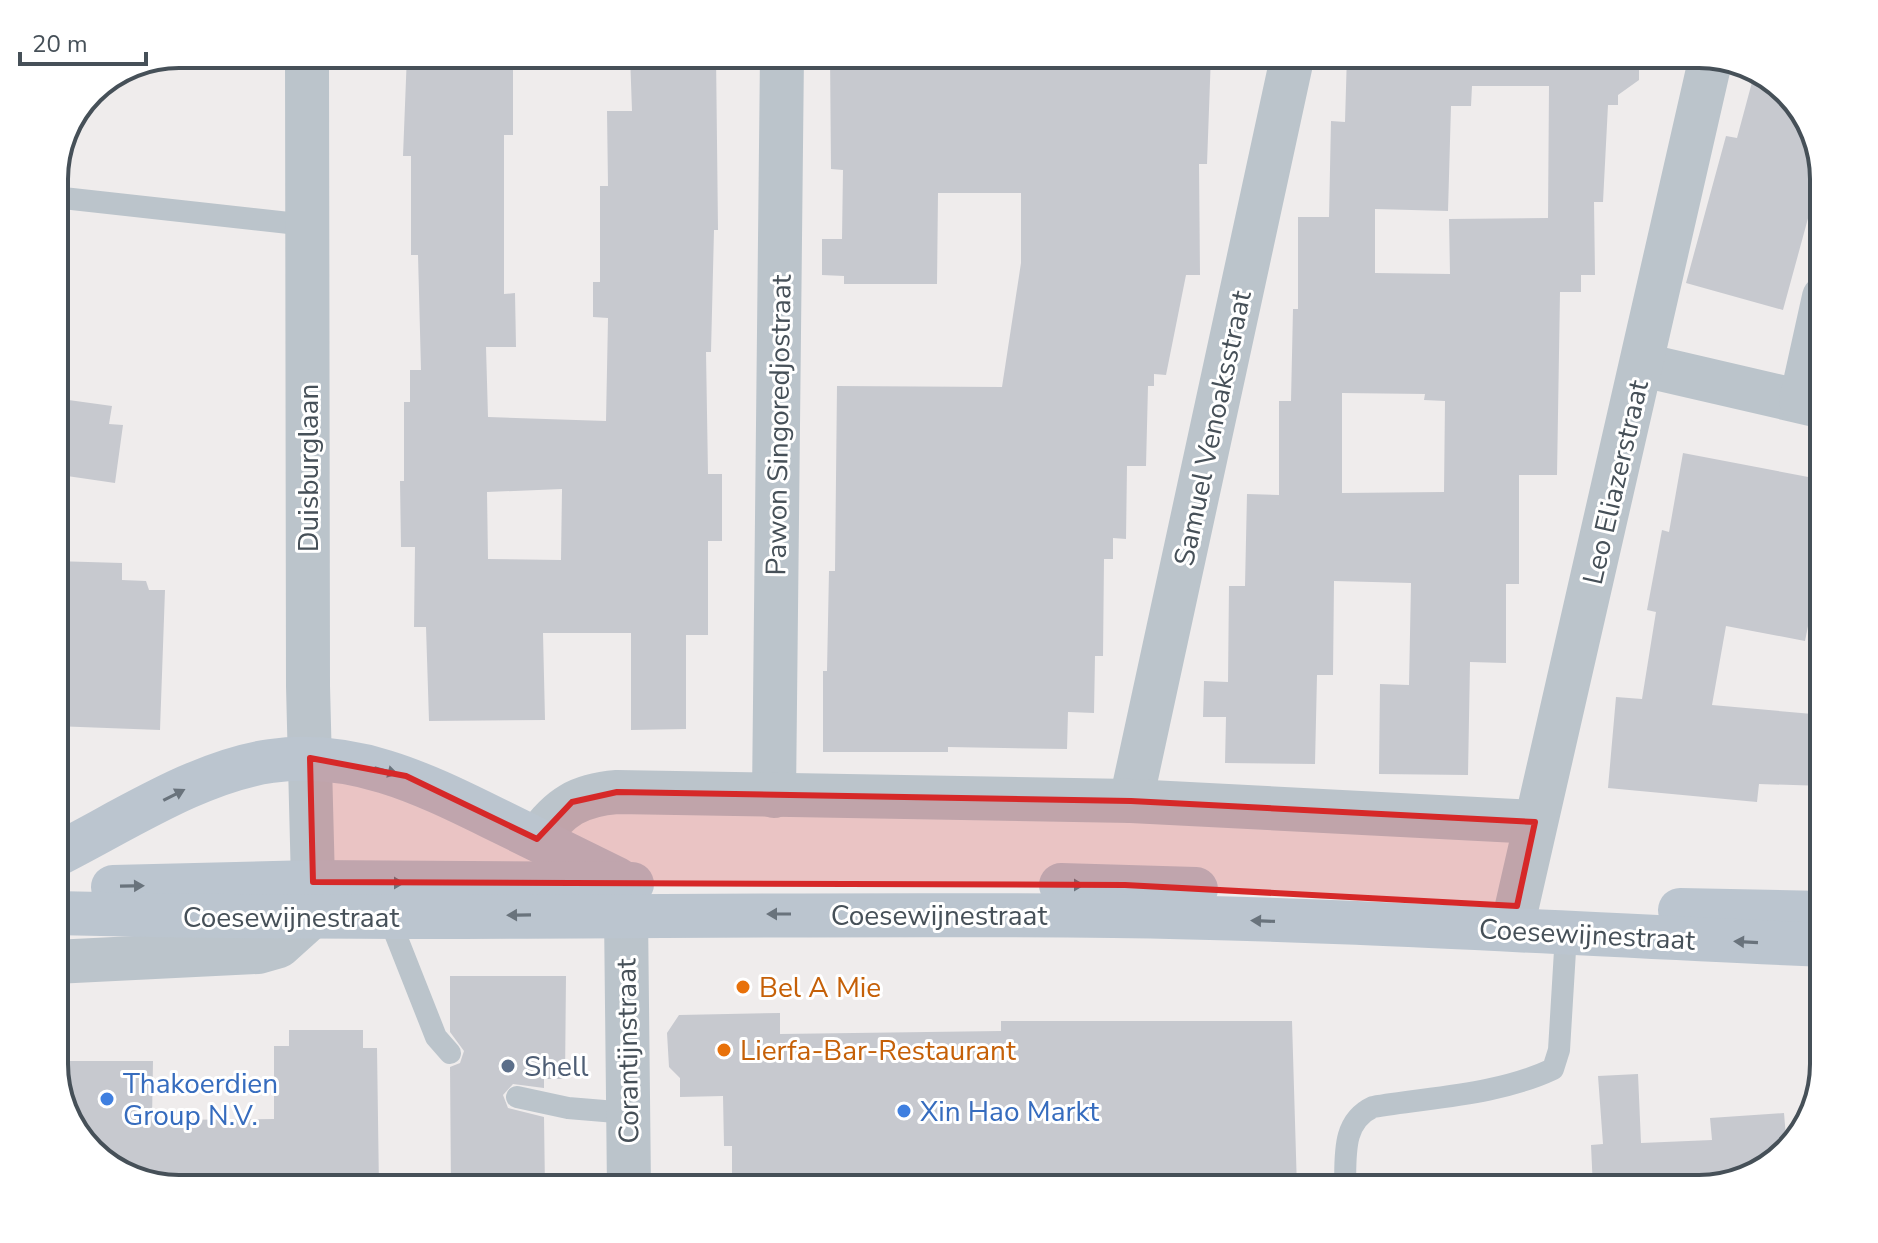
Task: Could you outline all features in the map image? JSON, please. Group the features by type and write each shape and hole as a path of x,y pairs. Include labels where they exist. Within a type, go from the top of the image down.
{"main road":[{"path":"68,849 196,784 270,761 310,758 351,761 406,776 537,839 627,898"},
{"name":"Coesewijnestraat","path":"68,912 311,901 627,898 1125,885 1517,906 1810,913"},
{"name":"Coesewijnestraat","path":"68,889 311,901 389,918 627,898 1810,944"}],"street":[{"name":"Duisburglaan","path":"307,68 311,901"},
{"name":"Pawon Singoredjostraat","path":"774,796 782,68"},
{"name":"Samuel Venoaksstraat","path":"1131,801 1290,68"},
{"name":"Leo Eliazerstraat","path":"1517,906 1708,69"},
{"path":"1643,365 1810,404"},
{"path":"537,839 553,815 588,794 617,792 1131,801 1535,822"},
{"name":"Corantijnstraat","path":"627,898 629,1175"},
{"path":"68,961 258,952 279,946 311,901"}],"lane":[{"path":"68,199 307,225"},
{"path":"389,918 436,1037 450,1053"},
{"path":"1346,1175 1347,1135 1357,1114 1373,1107 1495,1088 1553,1069 1559,1050 1566,934"},
{"path":"517,1097 568,1108 628,1113"}],"highlighted area":[{"path":"310,758 406,776 537,839 572,802 617,792 1131,801 1535,822 1517,906 1125,885 313,882"}],"building":[{"path":"406,68 513,68 513,135 504,135 504,294 515,293 516,347 486,347 488,417 606,421 608,318 593,317 593,282 600,282 600,186 608,186 607,111 632,111 630,68 716,68 718,230 714,230 711,352 706,352 708,474 722,474 722,541 708,541 708,635 686,635 686,729 631,730 631,633 543,633 545,720 429,721 426,627 414,627 415,547 401,547 404,402 410,402 410,370 421,370 418,255 411,255 411,156 403,156","holes":["562,489 561,560 488,559 487,492"]},
{"path":"830,68 1210,68 1207,164 1199,164 1200,275 1186,275 1166,375 1154,374 1154,386 1148,386 1146,466 1127,466 1126,539 1113,538 1113,559 1104,559 1103,656 1095,656 1094,713 1068,712 1067,749 948,747 948,752 823,752 823,671 827,671 829,571 835,571 837,386 1002,387 1021,263 1021,193 938,193 937,284 844,284 844,276 822,275 822,239 842,239 843,170 831,169"},
{"path":"1347,68 1639,68 1639,80 1618,95 1618,105 1608,105 1603,202 1594,202 1595,275 1581,275 1581,292 1560,292 1557,475 1519,475 1519,584 1506,584 1506,663 1470,662 1468,775 1379,774 1380,684 1409,685 1411,583 1334,581 1333,675 1317,675 1315,764 1225,763 1226,717 1203,717 1204,681 1228,682 1229,586 1245,586 1247,494 1279,495 1279,401 1291,401 1293,309 1298,309 1298,217 1329,217 1331,121 1345,122","holes":["1472,86 1549,86 1548,218 1449,219 1450,274 1375,273 1375,209 1448,211 1451,106 1471,106","1342,393 1425,394 1424,400 1445,401 1444,492 1342,493"]},
{"path":"1752,82 1783,106 1799,130 1806,150 1810,211 1783,310 1686,283 1726,136 1737,138"},
{"path":"68,400 112,406 109,424 123,425 115,483 68,476"},
{"path":"1683,453 1810,477 1810,616 1805,641 1726,626 1712,705 1810,714 1810,786 1759,784 1757,802 1608,788 1616,697 1642,699 1656,612 1647,610 1662,530 1669,532"},
{"path":"68,561 122,563 122,580 146,581 149,590 165,590 160,730 68,727"},
{"name":"Shell","path":"450,976 566,976 565,1079 544,1079 544,1088 513,1084 503,1095 508,1108 544,1117 545,1175 451,1175 450,1067 460,1063 464,1051 450,1032"},
{"path":"780,1013 780,1034 1001,1031 1001,1021 1292,1021 1297,1175 732,1175 732,1146 724,1146 723,1096 680,1097 680,1078 669,1067 667,1033 679,1015"},
{"path":"289,1030 363,1030 363,1048 377,1048 379,1175 179,1175 150,1171 130,1164 100,1143 76,1107 68,1072 68,1061 153,1061 152,1120 274,1119 274,1046 289,1046"},
{"path":"1638,1074 1641,1143 1712,1140 1710,1118 1784,1113 1786,1133 1761,1156 1728,1171 1699,1175 1592,1175 1591,1145 1603,1144 1598,1076"}],"place":[{"name":"Bel A Mie","path":"743,987"},
{"name":"Lierfa-Bar-Restaurant","path":"724,1050"},
{"name":"Shell","path":"508,1066"},
{"name":"Thakoerdien Group N.V.","path":"107,1099"},
{"name":"Xin Hao Markt","path":"904,1111"}]}
